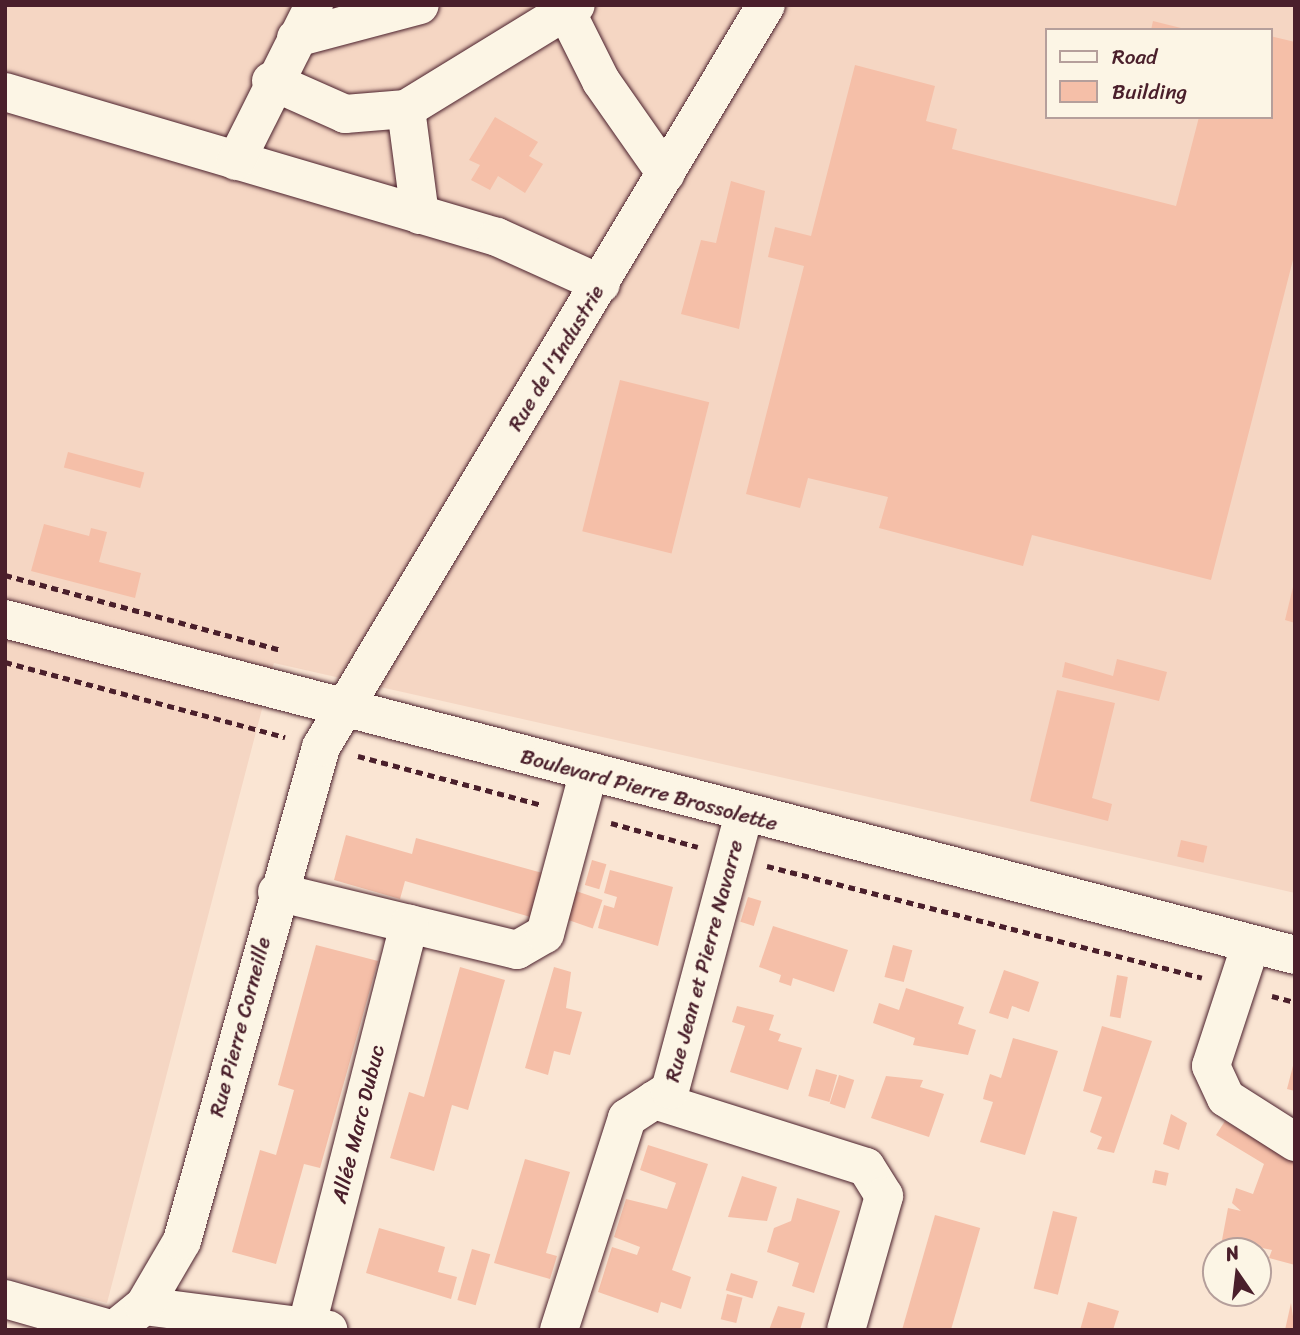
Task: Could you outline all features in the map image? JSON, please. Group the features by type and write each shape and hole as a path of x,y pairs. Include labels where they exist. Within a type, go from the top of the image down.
{"street":[{"path":"236,161 271,81 305,21 420,5"},
{"name":"Rue de l'Industrie","path":"341,708 601,284 766,5"},
{"path":"271,81 345,114 406,109 572,9 601,81 666,174"},
{"path":"5,92 496,237 601,284"},
{"path":"406,109 420,215"},
{"name":"Boulevard Pierre Brossolette","path":"5,619 588,775 1295,955"},
{"name":"Rue Pierre Corneille","path":"114,1330 145,1306 182,1241 278,892 321,747 341,708"},
{"path":"278,892 517,950 545,934 588,775"},
{"name":"Rue Jean et Pierre Navarre","path":"559,1330 627,1118 670,1090 744,814"},
{"name":"Allée Marc Dubuc","path":"318,1327 410,924"},
{"path":"1251,944 1211,1066 1215,1083 1227,1098 1295,1142"},
{"name":"Rue Jean et Pierre Navarre","path":"654,1100 866,1167 884,1196 846,1330"},
{"path":"5,1298 114,1330"},
{"path":"145,1306 318,1327"}],"path":[{"path":"5,575 291,652"},
{"path":"5,662 732,857 1295,1002"}],"shaded area":[{"path":"5,5 1295,5 1295,893 274,663 107,1303 5,1277"}],"building":[{"path":"1153,21 1181,28 1151,28"},
{"path":"1272,36 1295,42 1295,252 1211,580 1032,535 1023,566 879,528 888,497 808,478 800,508 746,494 804,266 768,257 775,227 811,236 855,65 935,86 926,121 957,129 952,149 1176,206 1198,119 1272,119"},
{"path":"495,117 538,142 529,156 543,164 525,193 498,176 490,190 471,180 480,165 469,160"},
{"path":"731,181 765,191 739,329 681,314 701,240 716,243"},
{"path":"620,380 709,402 672,554 582,531"},
{"path":"68,452 144,472 140,488 64,467"},
{"path":"44,524 89,536 91,528 107,532 99,562 141,573 135,598 31,571"},
{"path":"1295,584 1295,623 1285,620"},
{"path":"1117,659 1167,672 1159,701 1062,677 1065,662 1113,676"},
{"path":"1057,690 1115,703 1092,798 1112,804 1108,821 1030,801"},
{"path":"346,835 412,854 416,838 546,874 534,918 405,881 400,899 334,880"},
{"path":"1181,840 1207,846 1203,863 1177,857"},
{"path":"592,860 606,864 599,889 585,885"},
{"path":"610,870 673,887 658,946 598,928 604,905 614,908 617,897 604,893"},
{"path":"576,891 602,900 593,928 566,919"},
{"path":"748,897 761,901 754,926 740,922"},
{"path":"773,926 848,950 834,992 793,978 791,986 779,982 781,975 759,967"},
{"path":"316,945 378,961 320,1168 304,1164 276,1264 232,1252 260,1150 276,1155 285,1123 294,1090 278,1085"},
{"path":"893,945 912,950 904,982 884,977"},
{"path":"460,967 505,980 468,1110 452,1105 434,1171 390,1158 409,1092 424,1097"},
{"path":"554,967 571,972 566,1008 582,1012 570,1055 554,1051 548,1075 525,1068"},
{"path":"1004,970 1039,982 1029,1012 1012,1006 1008,1019 989,1013"},
{"path":"1117,975 1128,977 1121,1018 1110,1016"},
{"path":"906,988 964,1007 958,1024 976,1030 968,1055 913,1045 915,1038 873,1023 879,1003 899,1010"},
{"path":"737,1006 774,1015 769,1030 781,1034 778,1041 802,1048 788,1090 730,1072 745,1026 732,1022"},
{"path":"1102,1026 1152,1041 1114,1153 1097,1149 1102,1137 1090,1132 1102,1097 1083,1091"},
{"path":"1013,1038 1058,1051 1025,1155 980,1142 993,1102 983,1099 990,1074 1001,1078"},
{"path":"1295,1062 1295,1091 1287,1089"},
{"path":"816,1069 837,1075 829,1102 808,1096"},
{"path":"839,1075 854,1080 845,1108 830,1104"},
{"path":"886,1076 923,1080 920,1087 944,1094 929,1137 871,1118"},
{"path":"1171,1114 1187,1123 1179,1150 1163,1144"},
{"path":"1225,1121 1295,1163 1295,1265 1272,1259 1272,1237 1223,1237 1228,1208 1241,1211 1232,1203 1236,1188 1253,1194 1264,1164 1216,1135"},
{"path":"648,1145 708,1164 672,1270 691,1277 681,1309 661,1302 658,1313 598,1292 612,1247 637,1255 640,1247 614,1237 626,1199 667,1209 676,1183 640,1170"},
{"path":"525,1159 570,1172 546,1253 557,1256 550,1279 494,1263"},
{"path":"1155,1170 1169,1173 1166,1186 1152,1183"},
{"path":"742,1176 777,1187 767,1221 728,1217"},
{"path":"797,1198 840,1211 814,1293 792,1286 799,1263 767,1252 774,1228 791,1221"},
{"path":"1053,1211 1077,1217 1058,1295 1034,1289"},
{"path":"935,1215 980,1228 951,1330 902,1330"},
{"path":"379,1228 445,1247 438,1272 457,1277 451,1299 366,1273"},
{"path":"472,1249 490,1254 476,1305 457,1300"},
{"path":"731,1273 758,1281 753,1298 726,1290"},
{"path":"727,1294 743,1298 736,1323 721,1319"},
{"path":"1088,1302 1119,1311 1113,1330 1080,1330"},
{"path":"1291,1303 1295,1330 1285,1330"},
{"path":"778,1306 805,1313 800,1330 769,1330"}]}
